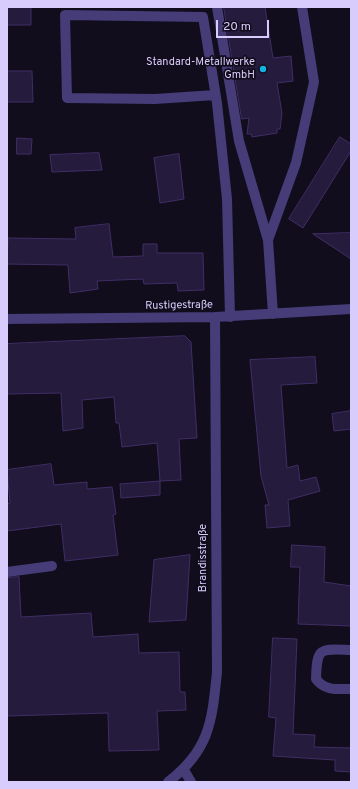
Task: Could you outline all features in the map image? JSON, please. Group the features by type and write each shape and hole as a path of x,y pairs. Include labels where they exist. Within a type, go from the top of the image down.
{"street":[{"path":"217,7 239,141 268,240 273,314"},
{"path":"268,240 296,162 314,82 302,7"},
{"path":"215,95 155,99 67,98 65,15 203,16 215,95 227,199 230,317"},
{"name":"Rustigestraße","path":"7,319 230,317 351,309"},
{"name":"Brandisstraße","path":"168,782 184,770 193,760 208,732 213,709 216,672 215,317"},
{"path":"7,572 52,566"},
{"path":"351,650 330,649 319,654 316,658 316,679 325,687 332,689 351,689"},
{"path":"184,770 191,782"}],"building":[{"path":"7,7 31,7 31,25 7,25"},
{"name":"Standard-Metallwerke GmbH","path":"224,7 265,7 273,58 291,56 293,81 277,83 282,113 280,129 277,129 277,133 252,137 251,134 247,134 249,118 242,119"},
{"path":"7,71 32,71 33,102 7,102"},
{"path":"340,137 351,144 351,151 303,228 289,219"},
{"path":"17,138 32,139 31,154 17,154"},
{"path":"99,153 102,170 52,172 50,155"},
{"path":"179,154 184,199 160,203 154,158"},
{"path":"109,224 113,257 143,256 143,244 157,244 157,253 203,253 204,290 178,291 177,283 144,284 143,279 97,281 98,289 70,293 68,265 7,264 8,238 76,239 75,228"},
{"path":"351,233 351,259 313,234"},
{"path":"185,336 191,342 197,438 179,439 181,480 160,481 157,443 122,447 119,423 116,423 114,397 82,400 83,428 63,431 61,393 7,394 7,344"},
{"path":"315,357 317,383 281,385 287,468 298,465 300,481 316,477 320,491 288,500 290,526 267,528 265,505 269,505 261,476 250,360"},
{"path":"351,411 351,429 334,431 332,414"},
{"path":"51,464 54,485 87,482 87,489 112,487 116,514 113,515 118,555 65,561 61,524 7,531 7,504 10,503 7,470"},
{"path":"160,481 160,495 121,498 120,484"},
{"path":"292,545 325,547 324,582 351,586 351,626 298,624 300,567 291,567"},
{"path":"190,555 186,620 149,622 154,560"},
{"path":"19,577 21,617 91,613 93,637 138,634 139,653 179,652 180,692 185,692 186,710 157,711 159,750 109,751 108,713 7,716 7,578"},
{"path":"273,638 297,639 293,734 315,735 314,747 351,748 351,772 335,771 335,760 273,756 276,718 269,717"}],"place":[{"name":"Standard-Metallwerke GmbH","path":"263,69"}]}
